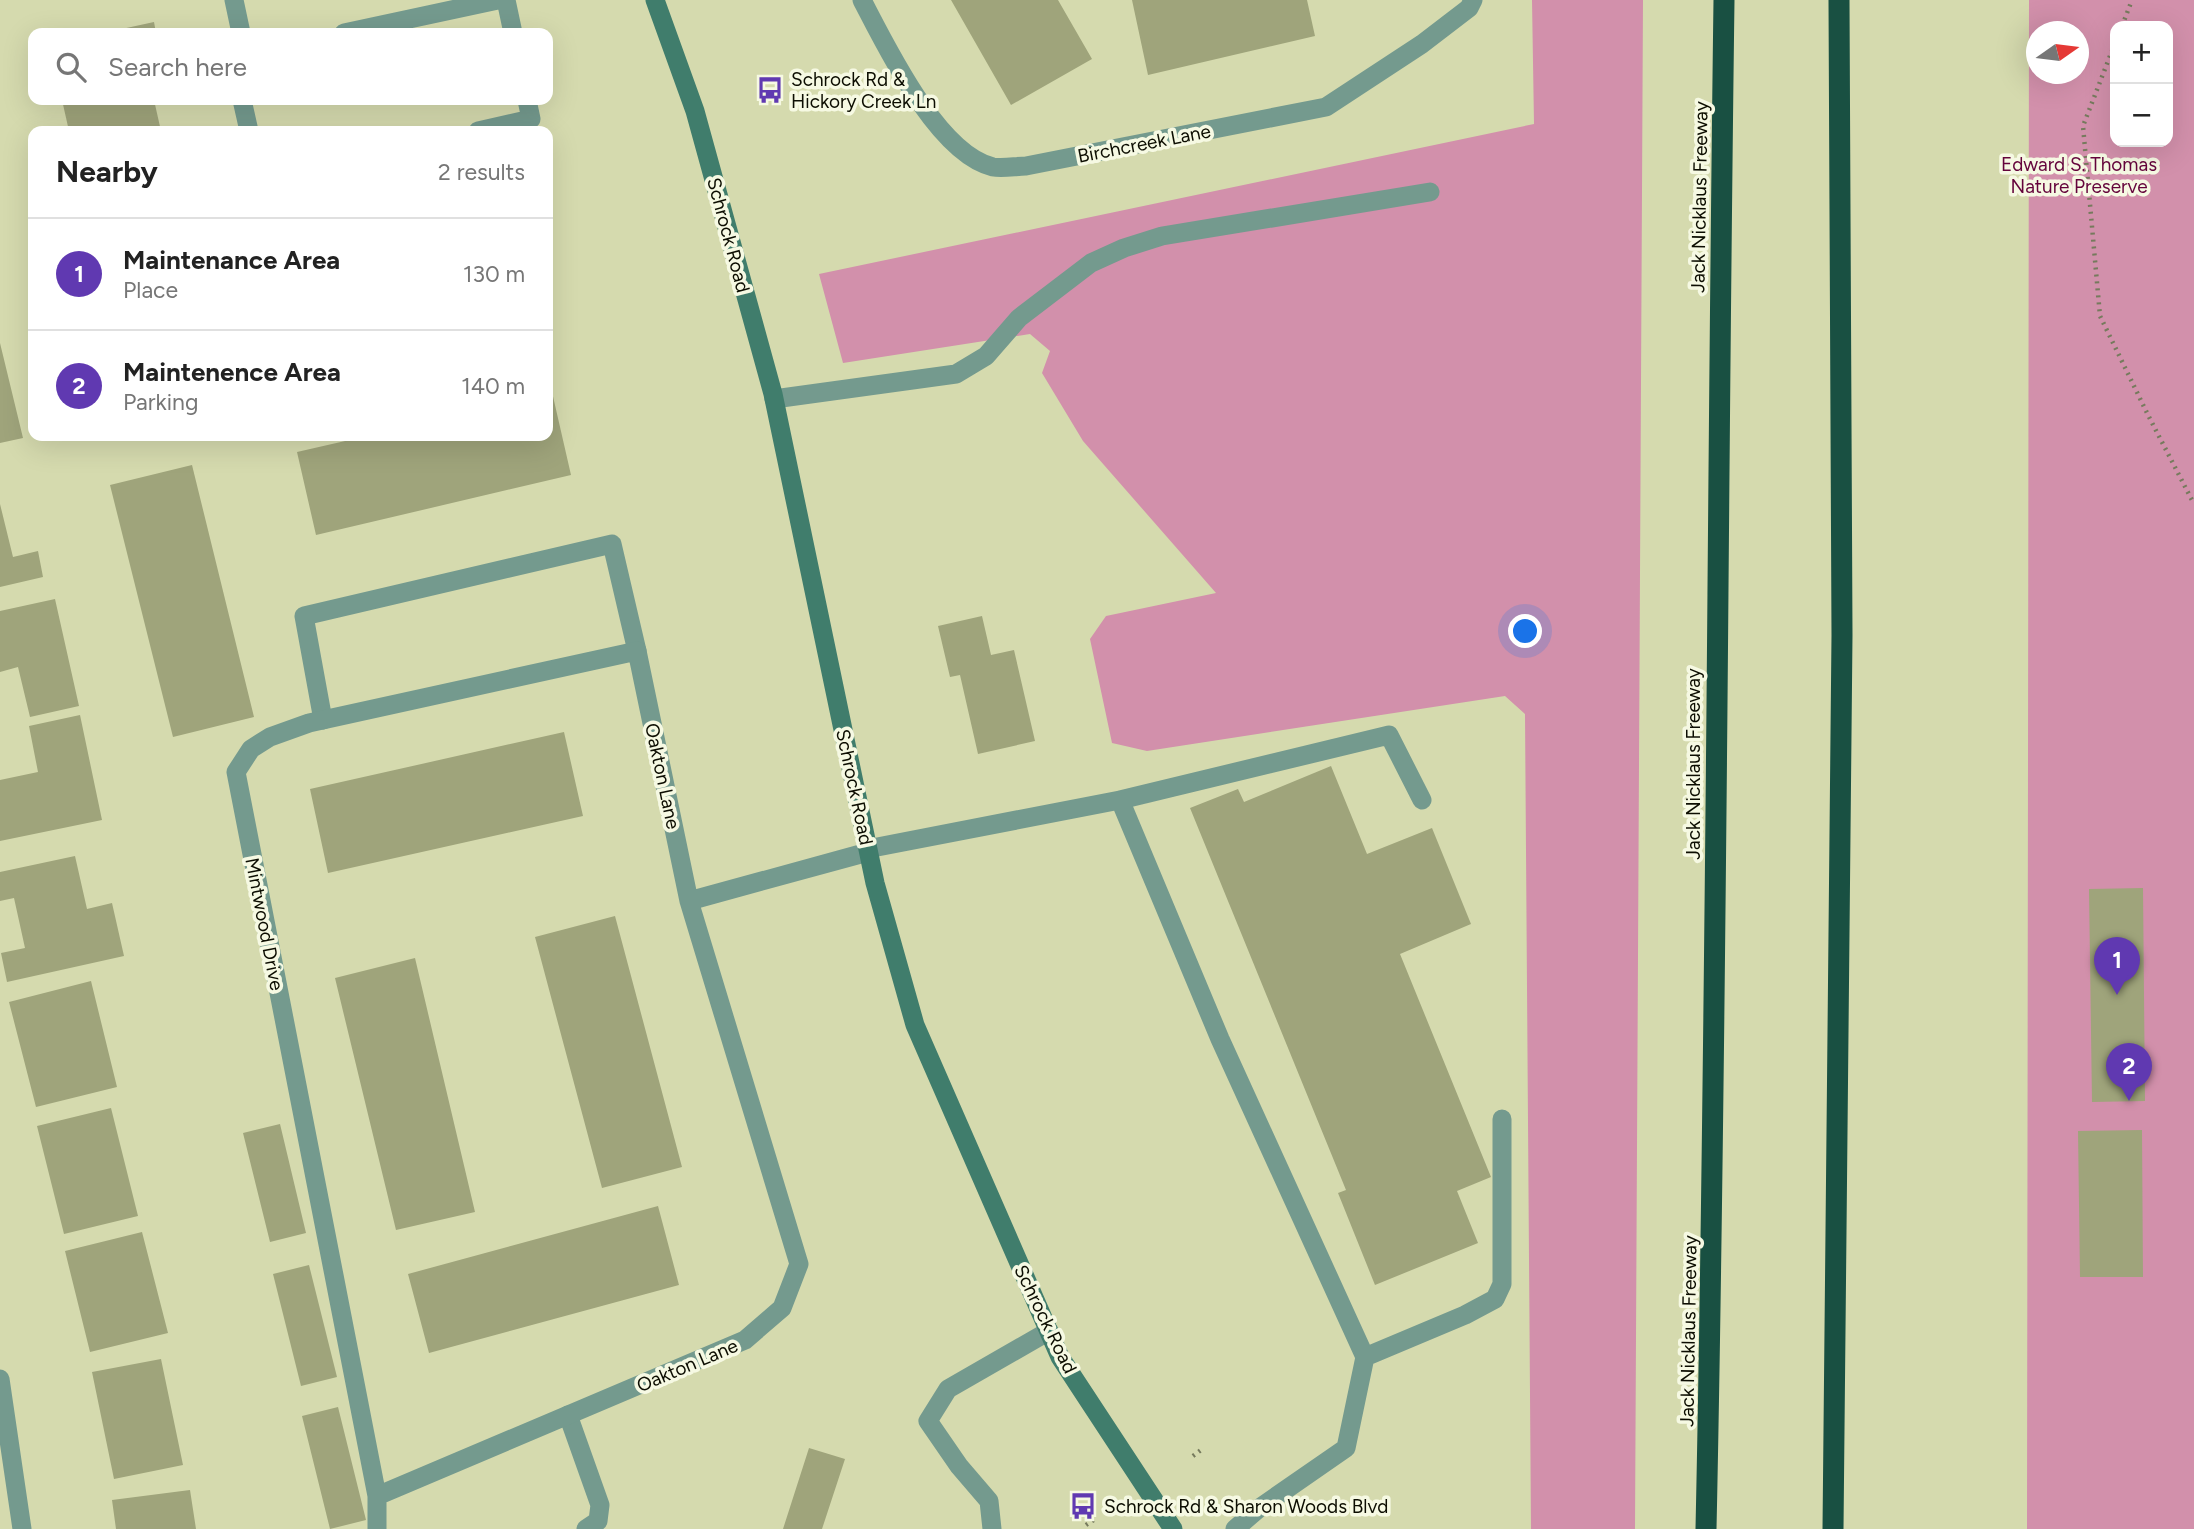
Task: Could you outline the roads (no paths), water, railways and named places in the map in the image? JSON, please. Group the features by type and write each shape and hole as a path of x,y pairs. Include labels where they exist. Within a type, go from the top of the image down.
{"highway":[{"name":"Jack Nicklaus Freeway","path":"1706,1529 1713,1185 1717,516 1724,0"},
{"path":"1833,1529 1842,635 1839,0"}],"main road":[{"name":"Schrock Road","path":"656,0 695,111 774,399 875,883 915,1025 1060,1357 1173,1529"}],"street":[{"path":"234,0 241,28"},
{"path":"367,28 498,0"},
{"path":"506,0 512,28"},
{"name":"Birchcreek Lane","path":"863,1 922,106 965,154 994,167 1026,166 1326,107 1422,44 1469,8 1473,0"},
{"path":"243,105 248,126"},
{"path":"500,126 531,119 528,105"},
{"path":"774,399 956,374 986,356 1019,318 1091,264 1124,248 1162,236 1430,192"},
{"name":"Oakton Lane","path":"323,720 304,616 612,544 689,901 799,1264 782,1308 745,1340 377,1496"},
{"name":"Mintwood Drive","path":"377,1496 236,772 251,750 270,737 309,723 637,651"},
{"path":"689,901 868,850 1119,800 1389,735 1422,800"},
{"path":"1119,800 1220,1039 1365,1357 1346,1448 1258,1509 1235,1529"},
{"path":"1365,1357 1465,1315 1495,1299 1502,1284 1502,1119"},
{"path":"992,1529 989,1501 959,1466 928,1421 948,1389 1049,1331"},
{"path":"0,1379 22,1529"},
{"path":"568,1415 600,1505 598,1521 586,1529"},
{"path":"377,1496 377,1529"}],"place":[{"name":"Schrock Rd & Hickory Creek Ln","path":"770,90"},
{"name":"Maintenance Area","path":"2117,995"},
{"name":"Maintenence Area","path":"2129,1101"},
{"name":"Schrock Rd & Sharon Woods Blvd","path":"1083,1506"}],"park label":[{"name":"Edward S. Thomas Nature Preserve","path":"2079,175"}]}
